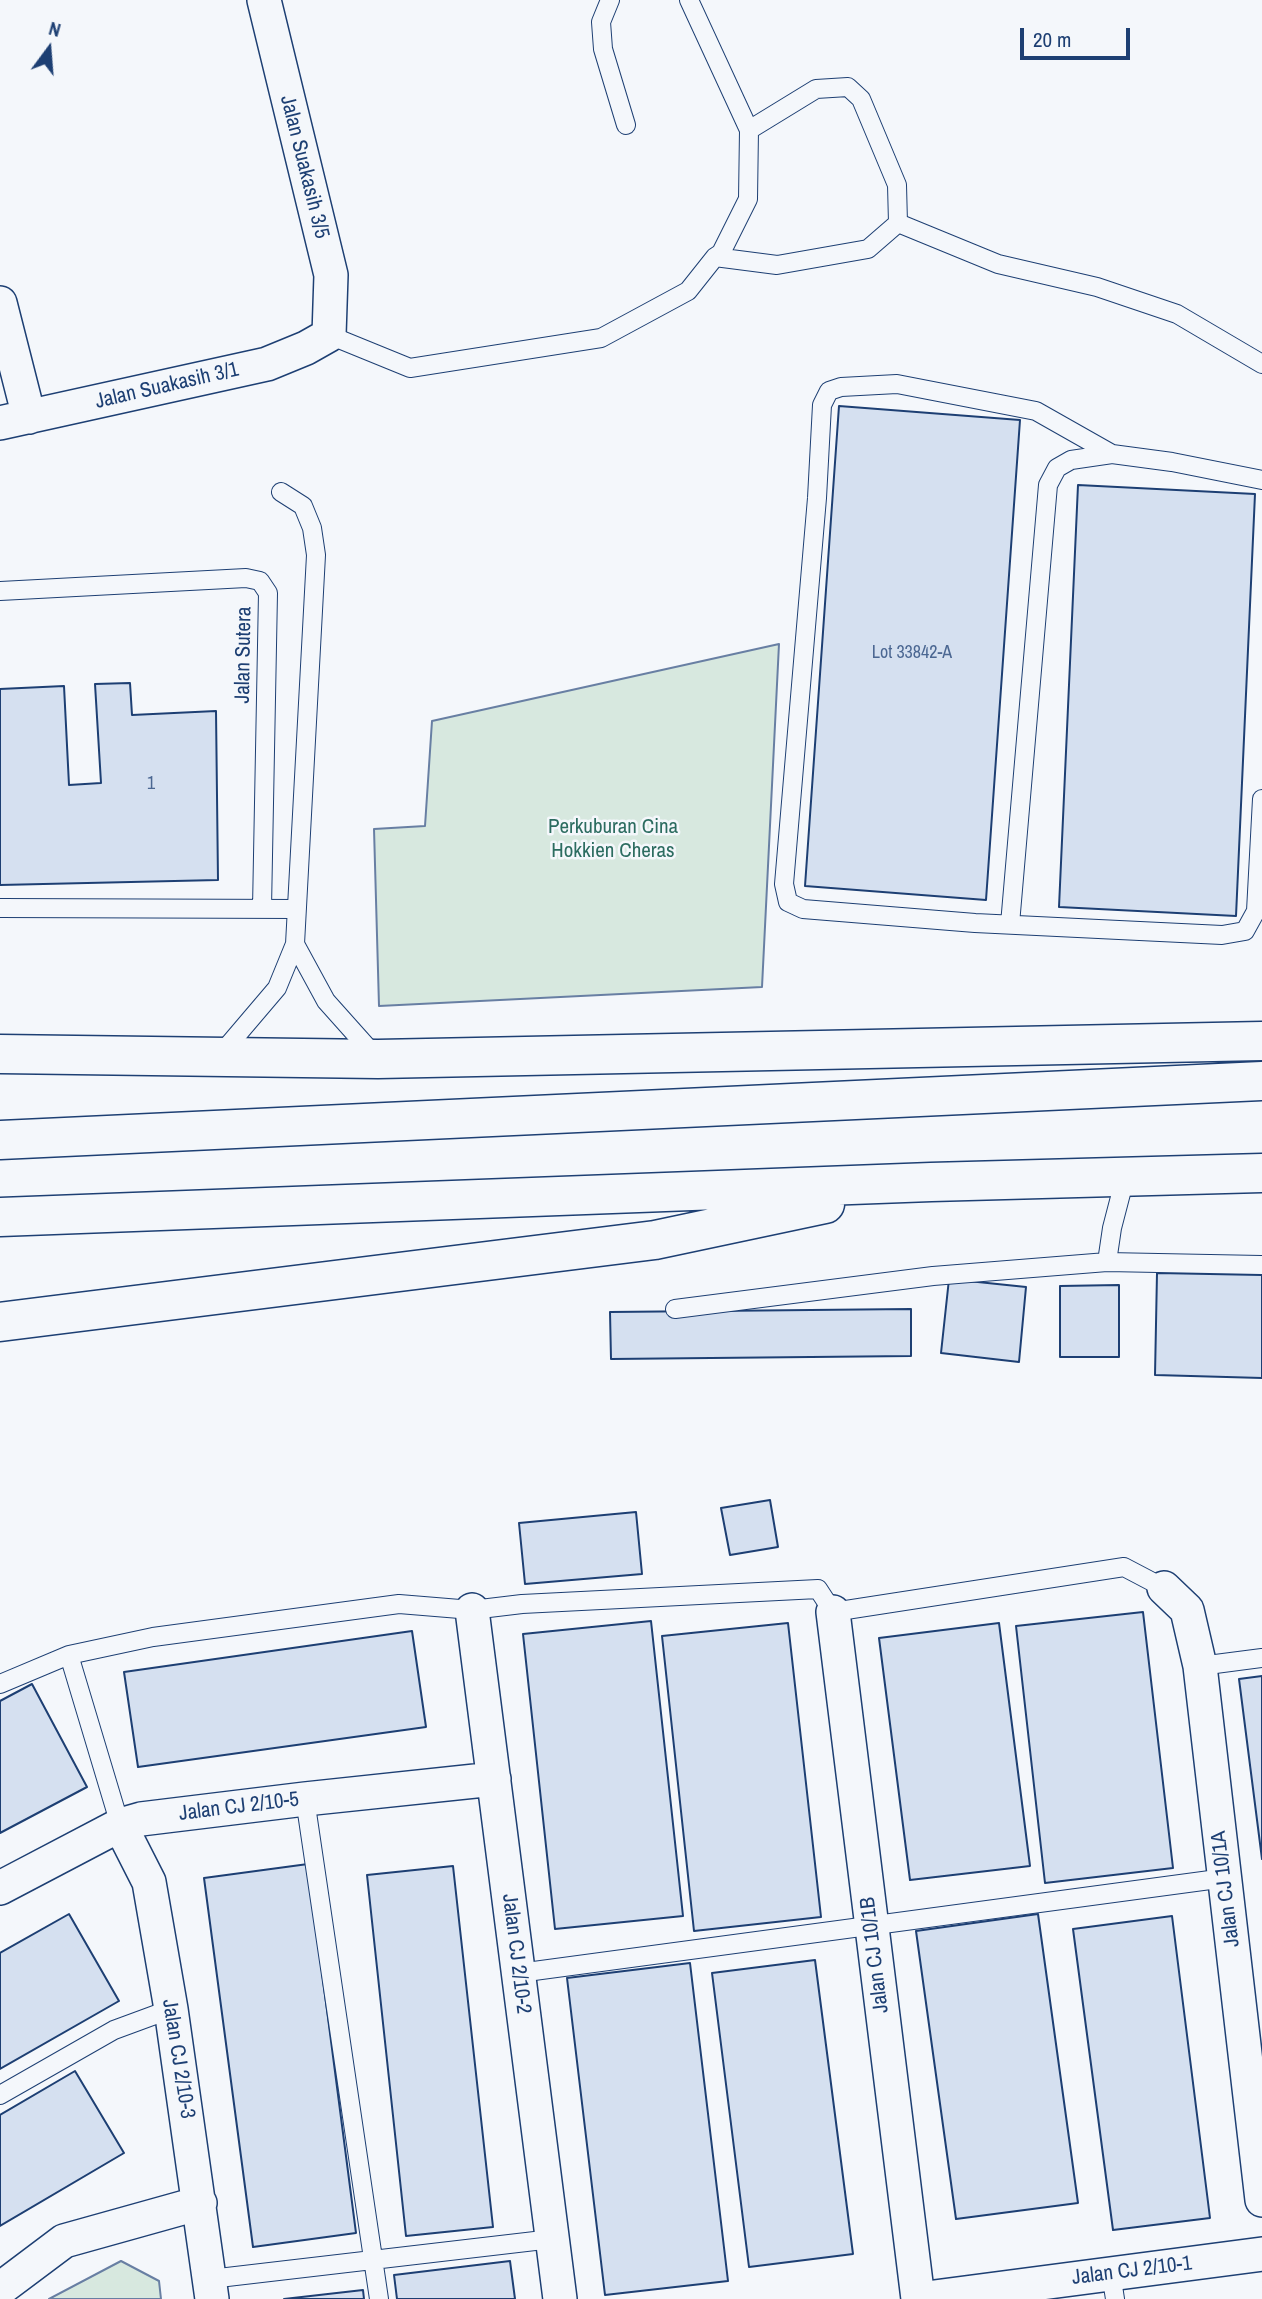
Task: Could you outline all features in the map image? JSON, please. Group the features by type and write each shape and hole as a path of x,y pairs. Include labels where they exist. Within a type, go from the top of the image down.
{"highway":[{"path":"0,1054 378,1059 1262,1041"},
{"path":"0,1140 1262,1081"},
{"path":"0,1217 931,1182 1262,1173"},
{"path":"0,1322 655,1240 931,1182"}],"street":[{"name":"Jalan Suakasih 3/5","path":"264,0 331,275 329,335"},
{"path":"0,303 15,420"},
{"name":"Jalan Suakasih 3/1","path":"15,420 267,363 306,348 329,335"},
{"name":"Jalan CJ 10/1A","path":"1164,1588 1186,1610 1200,1666 1262,2200"},
{"name":"Jalan CJ 2/10-2","path":"472,1609 560,2299"},
{"name":"Jalan CJ 10/1B","path":"834,1612 918,2299"},
{"name":"Jalan CJ 2/10-5","path":"0,1888 120,1825 141,1819 494,1779"},
{"name":"Jalan CJ 2/10-3","path":"120,1825 149,1882 171,2009 211,2289"},
{"path":"0,2289 64,2241 200,2203"},
{"name":"Jalan CJ 2/10-1","path":"918,2299 1113,2286 1262,2254"}],"lane":[{"path":"610,0 601,22 603,49 626,125"},
{"path":"329,335 410,368 601,338 688,291 721,253 748,199 749,130 689,0"},
{"path":"749,130 816,89 848,87 861,99 897,185 898,223"},
{"path":"715,257 776,265 868,249 898,223"},
{"path":"898,223 998,264 1097,287 1177,314 1262,364"},
{"path":"1112,454 1036,411 897,384 841,387 829,391 822,405 817,498 784,884 788,902 803,909 1010,924 1222,935 1245,930 1256,911 1262,799"},
{"path":"1010,924 1048,485 1057,468 1071,460 1112,454 1172,462 1262,480"},
{"path":"218,1058 278,988 295,944 316,555 312,528 303,506 281,492"},
{"name":"Jalan Sutera","path":"0,591 246,578 260,581 268,593 262,908"},
{"path":"0,908 297,909"},
{"path":"295,944 326,1001 378,1059"},
{"path":"1107,1262 1112,1228 1125,1178"},
{"path":"675,1309 933,1276 1107,1262 1261,1265"},
{"path":"0,1684 69,1655 153,1637 399,1604 472,1609 522,1604 818,1589 834,1612 1124,1567 1164,1588"},
{"path":"69,1655 120,1825"},
{"path":"1200,1666 1262,1658"},
{"path":"305,1799 379,2299"},
{"path":"519,1973 1225,1878"},
{"path":"0,2095 114,2030 171,2009"},
{"path":"211,2289 374,2260 552,2239"}],"green space":[{"name":"Perkuburan Cina Hokkien Cheras","path":"779,644 762,987 379,1006 374,829 425,826 432,721"},
{"path":"121,2261 159,2281 161,2299 49,2299"}],"building":[{"path":"839,406 1020,420 986,900 805,886"},
{"path":"1078,485 1255,494 1236,916 1059,907"},
{"path":"130,683 132,715 216,711 218,880 0,885 0,689 64,686 69,785 101,783 95,684"},
{"path":"1157,1273 1262,1275 1262,1378 1155,1375"},
{"path":"949,1279 1026,1287 1019,1362 941,1353"},
{"path":"1119,1285 1119,1357 1060,1357 1060,1286"},
{"path":"911,1309 911,1356 611,1359 610,1312"},
{"path":"770,1500 778,1547 730,1555 721,1508"},
{"path":"636,1512 642,1574 525,1584 519,1523"},
{"path":"1143,1612 1173,1868 1045,1883 1016,1626"},
{"path":"651,1621 683,1916 555,1929 523,1634"},
{"path":"788,1623 821,1917 694,1931 662,1636"},
{"path":"999,1623 1030,1866 910,1880 879,1638"},
{"path":"412,1631 426,1727 138,1767 124,1672"},
{"path":"1262,1676 1262,1859 1239,1679"},
{"path":"32,1684 87,1787 0,1833 0,1701"},
{"path":"308,1864 356,2233 253,2247 204,1878"},
{"path":"453,1866 493,2227 406,2236 367,1875"},
{"path":"69,1914 119,2001 0,2069 0,1953"},
{"path":"1038,1914 1078,2203 956,2219 916,1931"},
{"path":"1172,1916 1210,2218 1113,2230 1073,1929"},
{"path":"815,1960 853,2254 749,2267 712,1973"},
{"path":"690,1963 728,2281 605,2295 567,1978"},
{"path":"75,2071 124,2153 0,2226 0,2115"},
{"path":"510,2261 515,2299 397,2299 394,2275"},
{"path":"363,2290 364,2299 284,2299"}]}
